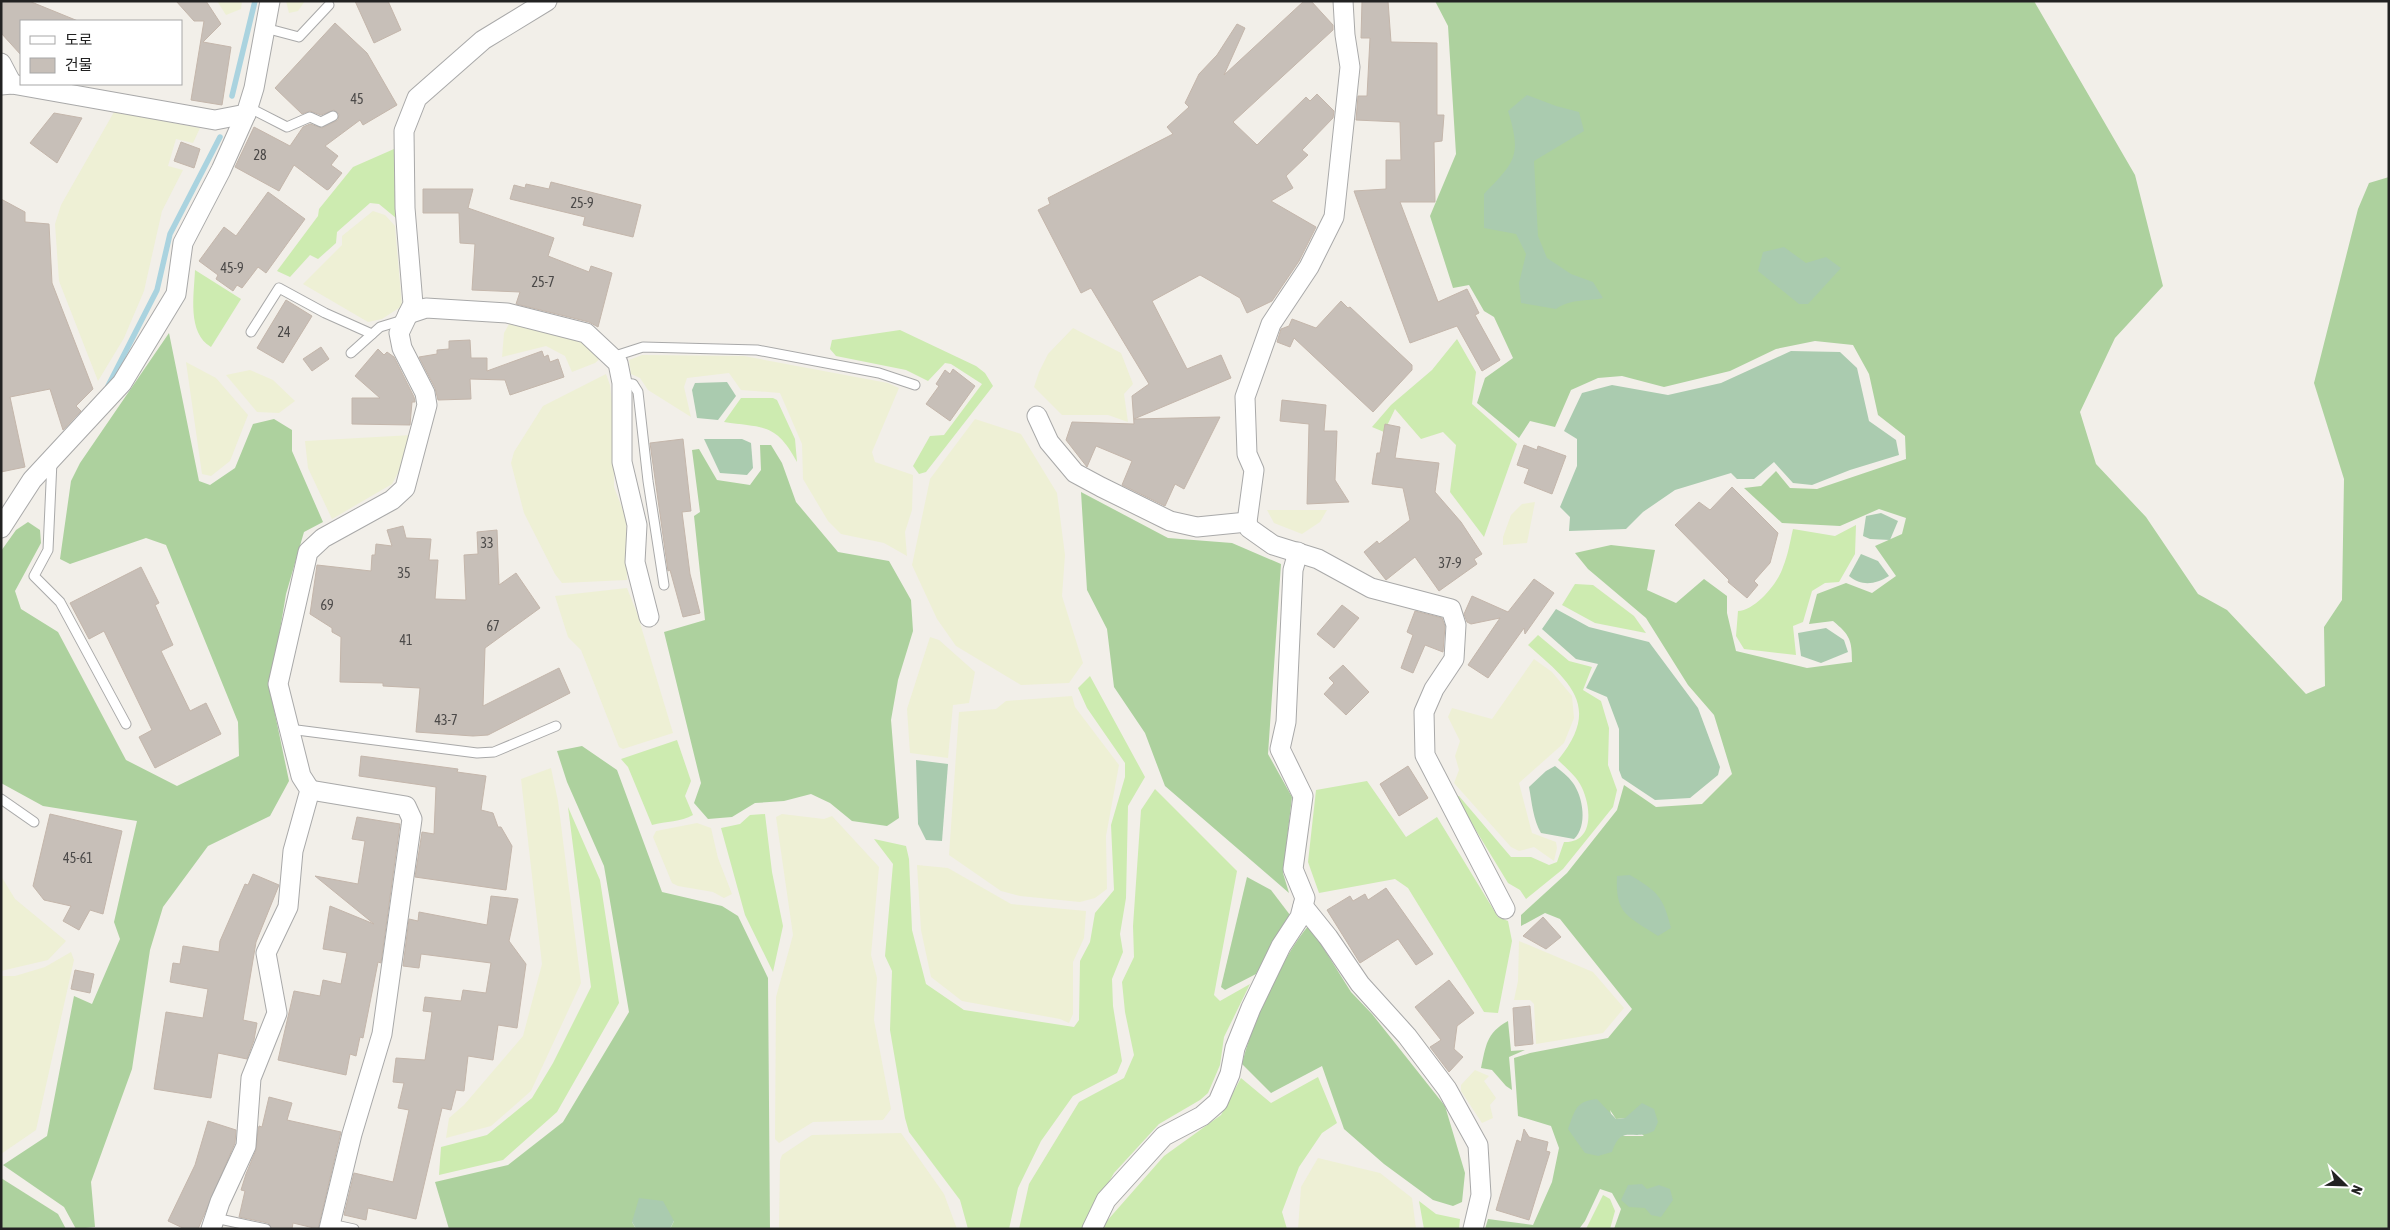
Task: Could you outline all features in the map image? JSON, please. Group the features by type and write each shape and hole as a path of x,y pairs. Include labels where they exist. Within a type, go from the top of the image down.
{"street":[{"path":"1,528 32,480 122,383 176,294 183,243 221,170 247,110 254,88 270,1"},
{"path":"330,1226 352,1134 382,1034 412,819 406,806 310,790 301,776 278,684 308,552 323,538 392,500 405,488 427,405 425,393 402,348 399,333 413,304 405,208 404,131 417,98 483,40 547,1"},
{"path":"1343,1 1350,67 1334,217 1309,267 1271,324 1245,397 1246,444 1254,470 1247,522 1249,528 1273,544 1318,559 1371,588 1451,610 1456,625 1454,659 1434,689 1424,712 1425,755 1505,909"},
{"path":"1,63 7,84 215,120 247,110"},
{"path":"407,316 426,308 507,313 586,333 618,363 622,383 622,462 637,525 635,562 649,617"},
{"path":"1037,416 1049,442 1075,473 1110,491 1170,521 1197,527 1247,522"},
{"path":"1092,1229 1106,1200 1164,1136 1202,1116 1218,1102 1230,1074 1235,1048 1251,1008 1281,946 1300,917 1305,898 1294,869 1303,796 1280,749 1286,722 1293,570 1298,552"},
{"path":"213,1223 220,1202 246,1146 251,1078 277,1013 266,953 288,907 293,851 310,790"},
{"path":"1303,906 1328,937 1360,984 1407,1036 1447,1088 1478,1145 1481,1195 1473,1229"}],"lane":[{"path":"265,28 299,37 329,5"},
{"path":"247,110 287,127 310,117 321,122 333,116"},
{"path":"251,332 279,288 325,313 372,334"},
{"path":"351,353 380,327 407,316"},
{"path":"612,357 643,347 757,350 879,373 915,385"},
{"path":"622,383 633,384 638,392 648,481 664,585"},
{"path":"52,459 48,550 34,576 60,602 126,724"},
{"path":"289,729 477,753 494,752 556,726"},
{"path":"1,799 34,822"},
{"path":"213,1223 266,1229"},
{"path":"330,1226 354,1229"}],"green space":[{"path":"217,1 242,1 241,9 226,15"},
{"path":"286,1 305,1 298,11 289,13"},
{"path":"1435,1 2034,1 2135,175 2163,286 2115,338 2080,412 2096,464 2146,517 2198,594 2227,610 2306,694 2325,686 2324,627 2342,600 2344,479 2314,383 2358,209 2369,183 2389,177 2389,1229 1614,1229 1621,1209 1612,1193 1600,1189 1585,1221 1579,1229 1485,1229 1488,1219 1533,1225 1552,1182 1559,1148 1551,1126 1518,1116 1514,1058 1530,1053 1608,1038 1632,1009 1560,919 1545,913 1521,926 1521,915 1567,873 1617,810 1624,785 1656,807 1702,804 1732,774 1714,715 1688,685 1646,618 1588,569 1575,553 1611,545 1655,550 1647,590 1676,603 1704,579 1727,596 1727,613 1736,651 1807,668 1852,662 1849,638 1839,626 1833,621 1809,624 1817,594 1846,583 1872,593 1896,576 1875,546 1902,534 1906,518 1879,509 1840,526 1782,523 1744,488 1761,486 1776,471 1790,488 1817,489 1906,459 1905,436 1878,415 1869,374 1853,345 1815,341 1776,349 1730,371 1664,387 1622,376 1598,378 1571,390 1555,427 1530,421 1519,438 1477,403 1485,378 1513,358 1494,317 1484,311 1469,285 1453,288 1430,216 1456,154 1448,26","holes":["1610,1110 1616,1119 1625,1118 1644,1136 1621,1136 1617,1139"]},
{"path":"1527,95 1579,112 1584,131 1534,161 1538,236 1547,258 1571,274 1593,282 1603,298 1568,303 1556,309 1521,303 1519,283 1526,254 1516,234 1484,228 1484,194 1509,166 1515,149 1515,138 1508,111"},
{"path":"114,112 200,128 193,143 176,139 168,166 183,170 162,211 144,291 124,338 98,381 59,281 55,224 61,205"},
{"path":"394,149 396,218 379,204 370,203 337,232 336,243 318,259 310,255 290,277 277,271 318,216 319,209 353,167"},
{"path":"373,211 385,215 395,226 402,306 382,319 368,322 303,284 342,245 342,236"},
{"path":"1784,247 1806,263 1826,257 1841,268 1808,304 1799,304 1758,271 1763,252"},
{"path":"195,270 241,299 211,347 203,341 195,323 193,302"},
{"path":"509,324 583,342 602,357 595,363 572,372 565,356 546,346 502,357 504,333"},
{"path":"1073,328 1121,353 1133,384 1124,394 1128,422 1108,415 1062,415 1034,387 1048,354"},
{"path":"900,330 976,366 985,373 993,386 926,472 919,474 913,466 930,436 944,435 982,384 951,364 945,363 928,381 906,370 836,356 830,349 832,340"},
{"path":"169,333 199,481 210,485 235,468 253,424 274,419 292,430 292,451 323,522 304,532 286,594 270,690 289,781 270,816 208,846 163,907 150,950 132,1069 91,1182 95,1227 76,1229 64,1207 3,1165 47,1136 74,996 92,1004 120,939 114,922 137,821 43,806 1,783 1,551 16,530 28,522 40,530 41,543 15,591 21,609 58,632 126,760 177,786 239,756 238,722 166,545 146,538 70,564 60,559 71,481 80,463"},
{"path":"1457,339 1476,372 1472,404 1517,444 1484,537 1450,492 1456,445 1443,432 1421,439 1395,409 1384,432 1372,427 1391,405 1432,370"},
{"path":"1791,351 1840,352 1857,368 1869,421 1896,440 1899,455 1850,470 1812,485 1793,483 1774,462 1754,479 1737,479 1731,473 1675,490 1643,512 1626,529 1569,531 1570,517 1560,507 1577,466 1577,439 1564,431 1582,393 1612,385 1668,395 1721,383"},
{"path":"642,355 744,356 888,383 899,388 872,452 875,462 913,475 912,510 905,532 907,556 884,543 841,534 828,521 803,479 802,444 780,393 741,390 729,373 687,378 684,387 691,417 648,390 640,378 631,374 629,360"},
{"path":"186,362 216,378 248,415 230,461 211,476 202,474"},
{"path":"250,370 273,380 295,401 279,413 257,412 226,375"},
{"path":"606,374 610,385 614,419 614,487 626,518 627,580 562,583 555,574 524,513 511,463 514,452 543,406"},
{"path":"727,382 736,396 718,420 697,418 692,390 695,383"},
{"path":"741,398 773,398 777,400 795,439 797,462 782,440 768,430 724,422"},
{"path":"975,419 1021,434 1057,493 1065,555 1062,596 1083,663 1069,683 1021,685 956,646 937,619 912,565 930,479"},
{"path":"412,435 392,484 332,519 308,468 305,441"},
{"path":"704,439 742,439 751,443 753,468 747,475 720,473"},
{"path":"760,445 771,445 782,463 796,502 838,552 889,561 911,600 913,631 898,680 891,720 899,818 887,826 852,821 830,803 811,794 784,801 755,803 732,817 708,819 694,803 701,783 664,632 705,620 694,516 700,512 692,450 699,449 717,480 750,485 761,470"},
{"path":"1081,492 1168,538 1232,543 1281,564 1268,754 1292,797 1283,873 1289,893 1165,786 1145,733 1114,687 1107,629 1087,590"},
{"path":"1535,502 1527,543 1503,545 1503,537 1511,515 1522,504"},
{"path":"1267,510 1327,510 1320,522 1302,534 1274,523"},
{"path":"1881,513 1898,521 1890,540 1870,539 1863,536 1866,516"},
{"path":"1856,525 1855,554 1839,582 1825,583 1812,591 1803,622 1793,626 1796,655 1744,649 1736,636 1738,611 1752,606 1771,588 1786,558 1793,529 1835,536"},
{"path":"1861,554 1878,561 1889,576 1879,581 1864,583 1849,576"},
{"path":"1575,584 1593,585 1634,616 1646,633 1595,623 1562,605"},
{"path":"627,588 637,613 673,733 623,749 619,747 581,650 568,637 555,596"},
{"path":"1556,609 1589,627 1649,642 1698,708 1720,767 1718,775 1690,798 1655,800 1622,778 1619,770 1619,729 1607,697 1586,688 1598,664 1576,659 1542,629"},
{"path":"1826,628 1844,640 1848,652 1821,663 1801,656 1798,633"},
{"path":"1538,635 1569,661 1592,667 1583,690 1601,701 1609,728 1608,765 1617,790 1613,807 1563,869 1526,899 1520,890 1508,883 1455,796 1459,796 1511,857 1531,857 1549,865 1557,862 1564,842 1574,841 1582,836 1586,829 1588,811 1584,792 1575,777 1558,760 1571,741 1578,724 1579,710 1575,696 1568,683 1528,645"},
{"path":"930,637 939,640 975,672 969,703 953,705 948,758 910,753 907,709"},
{"path":"1534,659 1552,672 1572,696 1574,718 1564,743 1519,783 1532,833 1556,842 1557,848 1554,861 1534,847 1519,851 1511,847 1454,783 1459,770 1455,756 1460,741 1448,717 1452,708 1492,719"},
{"path":"1090,676 1145,777 1128,806 1126,898 1120,934 1123,952 1112,979 1113,1006 1122,1061 1117,1073 1073,1096 1041,1141 1018,1188 1009,1229 968,1229 960,1200 909,1132 905,1118 890,1030 892,971 885,956 893,864 874,839 906,846 909,859 912,930 926,984 964,1010 1074,1027 1079,1020 1080,961 1090,942 1095,913 1114,890 1111,825 1125,777 1125,763 1087,708 1078,688"},
{"path":"1072,696 1075,707 1119,765 1106,836 1107,889 1095,898 1080,902 1020,896 1001,891 949,855 959,712 996,709 1006,701"},
{"path":"677,740 691,781 685,796 693,815 684,819 652,825 628,767 621,759"},
{"path":"582,746 617,770 662,892 722,906 738,916 768,978 770,1229 670,1229 674,1221 632,1222 636,1229 449,1229 435,1182 508,1165 563,1122 629,1012 604,866 567,782 557,751"},
{"path":"916,760 948,764 942,841 926,840 918,824"},
{"path":"1555,766 1573,783 1581,803 1583,811 1581,827 1574,839 1541,833 1534,817 1529,787 1546,771"},
{"path":"551,768 558,801 581,983 531,1091 491,1126 446,1138 449,1118 464,1105 523,1036 542,964 521,779"},
{"path":"1367,781 1406,837 1437,817 1498,917 1508,921 1512,941 1498,1013 1484,1012 1408,888 1395,879 1319,893 1308,862 1316,790"},
{"path":"1155,789 1237,871 1214,995 1220,1001 1250,984 1224,1037 1220,1065 1208,1093 1200,1100 1159,1124 1114,1173 1082,1229 1019,1229 1029,1184 1079,1102 1124,1078 1134,1055 1125,1012 1122,982 1134,957 1133,926 1141,810"},
{"path":"568,807 600,880 619,1003 557,1112 503,1160 439,1175 441,1147 487,1135 532,1098 553,1063 591,987"},
{"path":"765,814 772,872 783,926 773,972 745,915 721,828 740,824 750,815"},
{"path":"782,814 824,819 832,816 879,867 871,955 877,978 874,1020 891,1109 883,1120 813,1122 779,1143 775,1139 776,997 793,935 776,817"},
{"path":"697,823 711,828 718,858 732,894 724,898 713,892 678,886 672,883 653,837 656,831"},
{"path":"917,865 948,868 1011,904 1086,911 1084,938 1073,962 1073,1014 1069,1023 1060,1019 962,1001 931,977 921,930"},
{"path":"1630,875 1653,891 1662,902 1671,928 1658,936 1631,919 1621,907 1618,899 1617,876"},
{"path":"1,876 15,899 66,941 48,960 1,971"},
{"path":"1247,877 1271,890 1290,915 1256,974 1225,990 1221,987"},
{"path":"1309,925 1351,992 1372,1014 1445,1106 1465,1173 1462,1202 1453,1206 1433,1200 1384,1164 1344,1129 1322,1066 1271,1093 1242,1064 1260,1011 1269,991 1288,955"},
{"path":"1519,941 1593,972 1624,1008 1603,1033 1536,1044 1534,1004 1530,1000 1514,1000 1518,981"},
{"path":"71,952 74,960 36,1130 1,1154 1,976 15,976 45,967"},
{"path":"1508,1021 1511,1051 1525,1050 1509,1057 1512,1090 1492,1070 1481,1068 1491,1035"},
{"path":"1475,1070 1489,1076 1484,1081 1496,1098 1490,1105 1493,1118 1482,1123 1461,1091 1461,1085"},
{"path":"1318,1077 1337,1123 1322,1133 1299,1167 1282,1212 1287,1229 1104,1229 1106,1222 1164,1156 1221,1115 1241,1078 1271,1103"},
{"path":"1597,1099 1616,1119 1625,1118 1642,1103 1654,1109 1658,1122 1654,1131 1620,1138 1612,1152 1598,1156 1585,1153 1568,1129 1577,1108 1584,1102"},
{"path":"901,1133 944,1194 957,1229 779,1229 780,1161 782,1155 812,1135"},
{"path":"1318,1158 1380,1173 1412,1198 1416,1229 1298,1229 1301,1187"},
{"path":"1,1178 58,1214 66,1229 1,1229"},
{"path":"1642,1184 1647,1189 1659,1185 1670,1189 1673,1200 1661,1217 1651,1215 1645,1208 1629,1207 1621,1200 1628,1185"},
{"path":"1603,1195 1610,1199 1615,1211 1610,1229 1586,1229"},
{"path":"639,1198 663,1201 674,1221 670,1229 636,1229 632,1222"},
{"path":"1419,1201 1436,1214 1460,1219 1459,1229 1424,1229"}],"building":[{"path":"1,1 29,1 76,20 20,20 20,54 1,33"},
{"path":"176,1 206,1 221,24 203,42 231,47 222,105 191,100 204,21 194,21"},
{"path":"355,1 388,1 401,30 374,43"},
{"path":"1304,1 1311,1 1333,25 1333,30 1233,122 1257,145 1306,97 1310,101 1317,94 1334,111 1333,118 1302,150 1308,155 1286,176 1293,188 1271,201 1316,227 1299,261 1272,301 1247,313 1240,298 1200,275 1152,301 1187,369 1221,355 1231,378 1134,419 1220,417 1184,489 1175,484 1165,506 1122,485 1132,461 1096,446 1087,467 1066,440 1072,422 1134,424 1132,396 1149,384 1091,288 1081,293 1038,210 1050,204 1048,198 1173,134 1167,127 1189,107 1185,103 1199,74 1217,55 1237,24 1245,28 1224,75"},
{"path":"1362,1 1388,1 1391,42 1437,43 1437,115 1444,115 1442,141 1434,142 1435,202 1400,202 1438,302 1467,289 1479,313 1475,315 1500,360 1482,371 1457,326 1410,343 1354,191 1386,189 1386,160 1401,160 1400,122 1356,120 1358,96 1367,96 1370,38 1361,38"},
{"path":"335,23 367,53 397,105 363,125 360,120 325,146 338,156 331,165 342,173 329,189 327,190 294,165 279,191 235,167 254,127 290,146 303,127 310,124 322,128 338,120 339,114 334,110 321,115 310,111 302,114 275,88"},
{"path":"54,113 82,118 57,163 30,143"},
{"path":"181,142 200,149 194,168 174,161"},
{"path":"551,182 641,205 633,237 583,225 585,217 510,199 514,185 525,188 526,184 549,189"},
{"path":"423,189 473,189 468,208 554,238 548,256 589,272 591,266 612,273 598,327 589,322 516,304 520,292 472,290 475,244 460,243 459,213 423,213"},
{"path":"268,192 305,219 266,273 258,267 242,288 237,285 233,291 216,279 218,275 199,261 224,227 236,236"},
{"path":"1,199 25,212 25,222 49,224 52,283 93,389 76,406 81,411 63,430 50,389 10,397 25,467 1,472"},
{"path":"286,300 312,316 283,363 257,348"},
{"path":"1341,301 1348,308 1350,307 1412,365 1412,370 1373,412 1294,338 1290,347 1277,342 1281,329 1289,326 1292,319 1316,328"},
{"path":"470,340 471,358 487,358 487,371 542,351 544,357 548,355 550,362 558,359 564,377 510,395 505,380 470,379 471,399 438,400 435,388 419,357 437,354 437,350 449,349 449,341"},
{"path":"321,347 329,359 312,371 303,359"},
{"path":"378,349 384,355 387,352 394,357 414,397 415,402 412,402 410,425 352,424 352,398 380,398 355,376"},
{"path":"953,369 975,386 950,421 926,404 939,386 936,384 945,370 950,374"},
{"path":"1282,400 1326,405 1324,431 1337,431 1335,480 1349,502 1307,504 1309,424 1280,421"},
{"path":"1385,424 1400,427 1395,458 1439,463 1435,492 1461,522 1482,554 1474,559 1477,564 1439,591 1415,557 1386,580 1364,552 1377,541 1379,544 1410,520 1403,488 1372,484 1377,453 1380,453"},
{"path":"683,439 691,511 682,512 690,574 700,613 683,617 670,570 668,571 650,443"},
{"path":"1524,445 1537,450 1538,446 1566,456 1552,494 1524,483 1529,469 1517,465"},
{"path":"1732,487 1778,533 1770,563 1754,581 1758,585 1747,598 1728,582 1729,580 1675,525 1699,502 1710,510"},
{"path":"403,526 406,538 431,539 429,560 438,560 435,599 466,600 464,555 478,554 477,532 497,530 499,585 516,573 540,608 485,648 483,706 559,668 570,693 488,735 473,736 416,732 420,688 383,686 383,683 340,682 341,637 332,632 332,628 310,614 317,565 371,571 372,555 375,555 376,544 392,546 387,530"},
{"path":"141,567 159,603 155,605 173,645 161,651 190,711 206,703 221,734 155,768 139,737 152,730 104,631 89,639 70,603"},
{"path":"1534,579 1554,593 1525,634 1524,628 1488,678 1468,665 1500,618 1471,624 1467,622 1464,614 1472,596 1508,612"},
{"path":"1342,605 1359,618 1334,648 1317,634"},
{"path":"1415,611 1442,618 1445,626 1443,652 1425,645 1413,673 1401,668 1413,635 1407,632"},
{"path":"1343,665 1369,692 1346,715 1324,694 1334,683 1329,678"},
{"path":"361,756 458,769 457,772 486,776 481,810 493,813 498,827 501,827 512,846 506,890 415,877 422,832 434,834 436,787 359,776"},
{"path":"1408,766 1428,798 1399,816 1380,784"},
{"path":"50,814 122,831 103,914 90,910 79,930 63,921 71,906 44,900 33,886"},
{"path":"357,817 400,824 381,963 378,962 363,1038 360,1037 356,1056 350,1054 346,1075 278,1060 294,991 320,996 323,980 341,984 347,953 323,949 330,906 374,924 315,876 358,884 365,841 352,839"},
{"path":"253,874 279,885 256,942 243,1020 257,1023 254,1040 247,1059 218,1053 211,1098 154,1089 166,1012 203,1018 208,989 170,982 173,963 180,964 183,946 219,952 220,941 245,884 248,885"},
{"path":"1386,888 1433,954 1416,965 1398,939 1360,963 1327,910 1350,896 1353,901 1365,894 1368,900"},
{"path":"491,896 518,899 509,941 526,964 517,1028 498,1025 493,1060 468,1056 464,1091 456,1090 451,1110 442,1108 416,1219 368,1208 366,1220 344,1215 354,1173 393,1182 409,1110 398,1108 404,1083 393,1082 396,1058 425,1060 432,1012 423,1011 425,997 461,1001 463,990 486,993 491,963 421,954 419,968 403,966 409,919 418,921 419,912 487,925"},
{"path":"1543,917 1561,937 1546,949 1523,936"},
{"path":"75,970 94,974 90,993 71,989"},
{"path":"1449,980 1474,1013 1457,1026 1454,1049 1463,1057 1449,1072 1430,1047 1441,1040 1415,1007"},
{"path":"1530,1006 1533,1044 1515,1046 1513,1008"},
{"path":"269,1097 292,1103 287,1120 341,1132 318,1229 293,1223 292,1229 272,1229 268,1223 239,1217 245,1191 241,1190 256,1150 258,1130 259,1126 262,1127"},
{"path":"208,1121 236,1130 235,1143 198,1229 185,1229 168,1221 195,1165"},
{"path":"1524,1129 1529,1137 1548,1142 1546,1151 1550,1152 1529,1220 1496,1210 1517,1140 1521,1142"}],"waterway":[{"path":"232,96 255,1"},
{"path":"108,386 157,290 170,234 220,137"}]}
